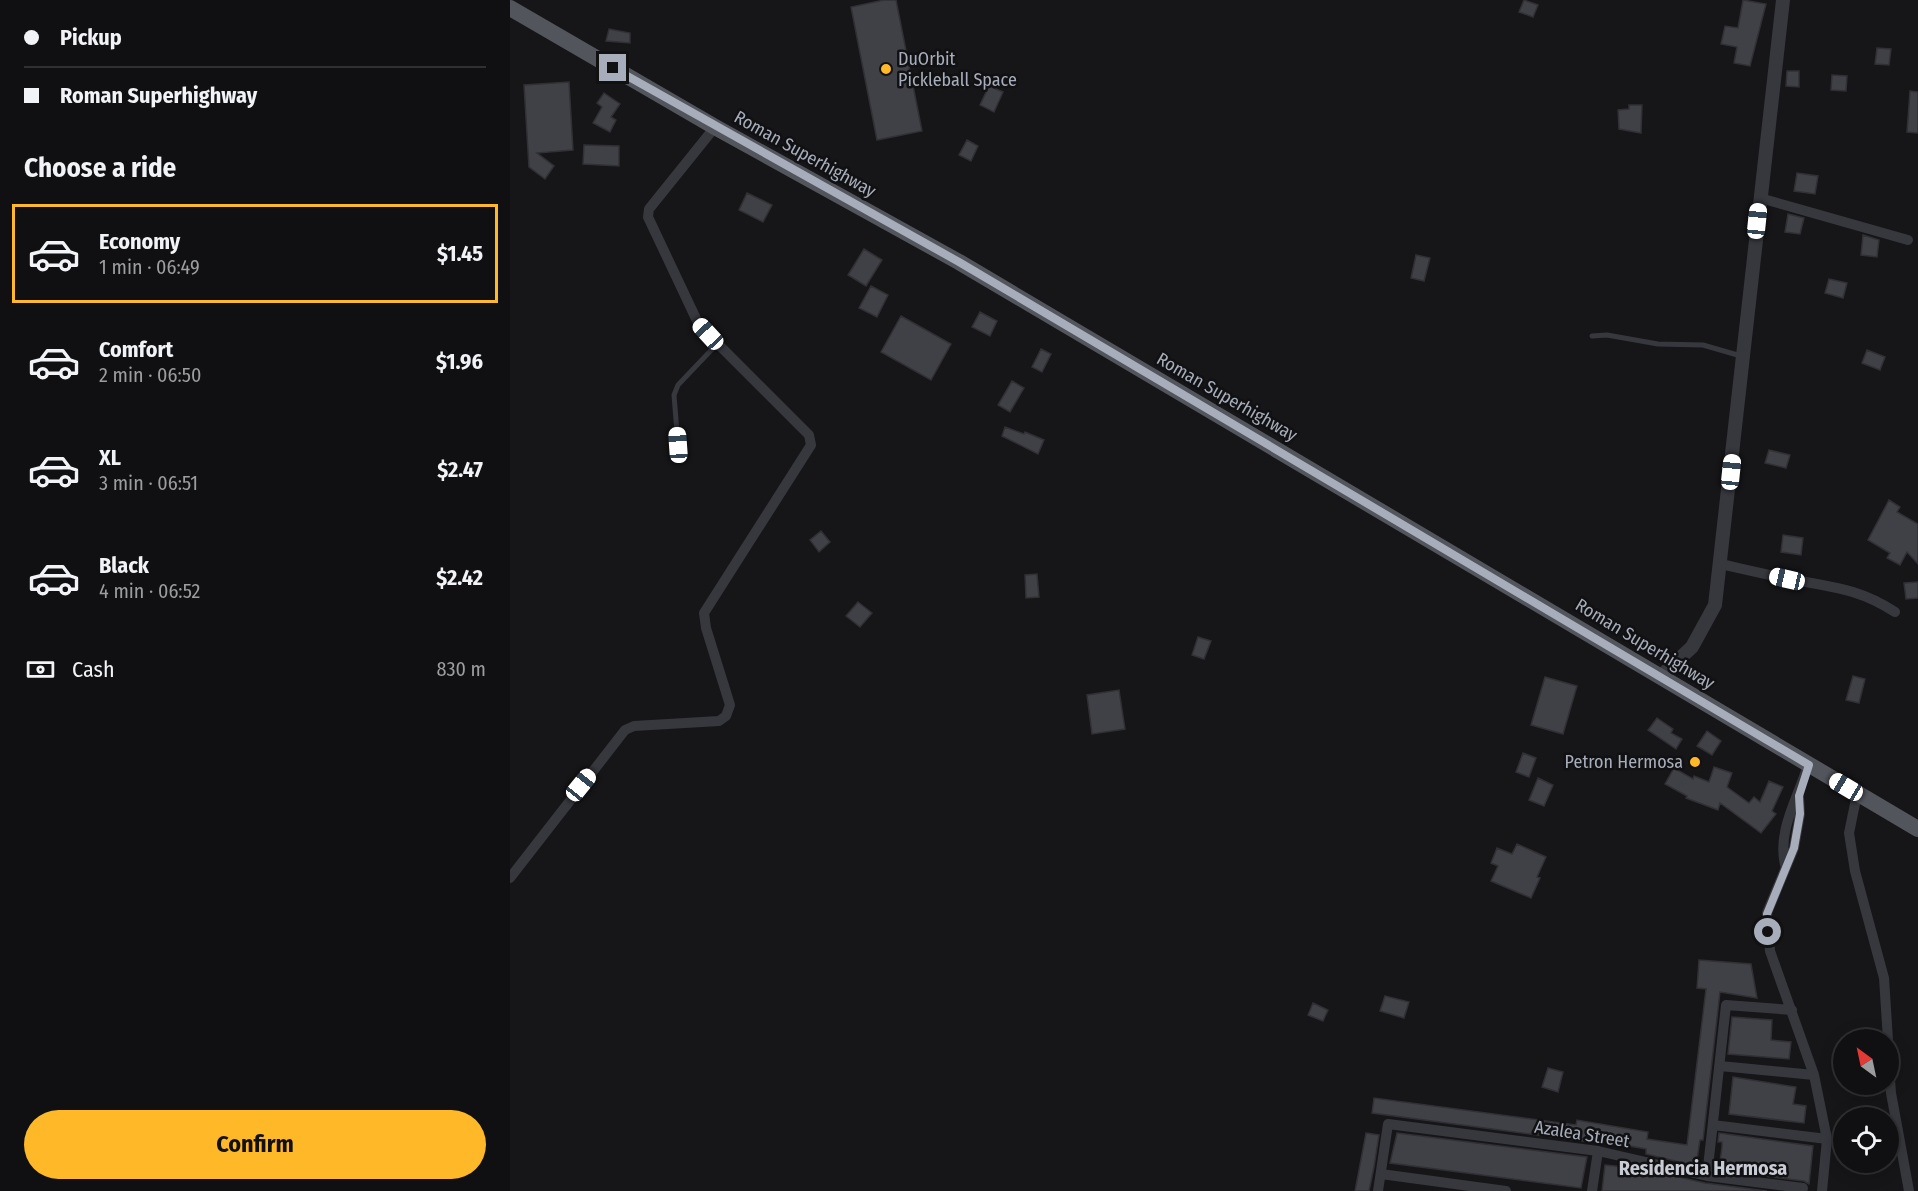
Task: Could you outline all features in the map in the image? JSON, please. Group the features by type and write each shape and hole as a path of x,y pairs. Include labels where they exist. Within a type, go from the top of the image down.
{"main road":[{"name":"Roman Superhighway","path":"510,8 715,127 970,268 1918,829"}],"street":[{"path":"1661,676 1692,647 1715,605 1722,564 1783,0"},
{"path":"510,878 625,730 634,726 719,721 726,716 730,705 706,628 704,613 811,445 809,435 699,325 648,217 650,209 715,127"},
{"path":"1760,198 1908,240"},
{"path":"1722,564 1787,579 1830,584 1867,596 1895,612"},
{"path":"1809,765 1799,796 1800,814 1794,848 1767,914 1770,951 1814,1075 1827,1138 1822,1191"},
{"path":"1857,794 1849,833 1855,871 1884,978 1887,1029"},
{"path":"1707,1176 1726,1005 1792,1010"},
{"path":"1719,1066 1814,1075"},
{"path":"1891,1095 1909,1191"},
{"name":"Azalea Street","path":"1381,1174 1388,1124 1598,1150 1707,1176 1803,1188 1802,1191"},
{"path":"1713,1125 1827,1138"},
{"path":"1592,1191 1598,1150"},
{"path":"1378,1191 1381,1174 1506,1191"}],"lane":[{"path":"1592,336 1607,335 1658,344 1703,345 1743,357"},
{"path":"678,445 674,395 678,385 717,344"}],"building":[{"name":"DuOrbit Pickleball Space","path":"884,0 896,0 922,131 877,140 851,7"},
{"path":"1524,0 1538,5 1533,17 1519,12"},
{"path":"1743,0 1766,4 1750,66 1734,63 1737,47 1721,44 1725,26 1738,28"},
{"path":"609,29 630,33 630,43 606,41"},
{"path":"1877,48 1891,49 1889,65 1875,64"},
{"path":"1787,71 1799,71 1799,87 1786,86"},
{"path":"1832,75 1847,76 1846,91 1831,90"},
{"path":"569,82 573,150 537,153 554,166 545,179 529,167 524,85"},
{"path":"989,86 1003,92 994,112 980,105"},
{"path":"1910,91 1918,92 1918,133 1907,132"},
{"path":"604,93 620,104 611,117 616,120 610,132 593,123 602,107 597,103"},
{"path":"1629,105 1642,105 1641,133 1619,129 1618,110 1629,109"},
{"path":"967,140 978,146 971,161 959,155"},
{"path":"584,145 619,146 619,166 583,164"},
{"path":"1797,173 1818,176 1815,194 1794,191"},
{"path":"747,193 772,205 763,222 739,210"},
{"path":"1788,214 1804,218 1800,234 1785,232"},
{"path":"1863,235 1879,240 1877,257 1861,255"},
{"path":"864,249 882,260 866,286 848,275"},
{"path":"1416,255 1430,258 1424,281 1411,278"},
{"path":"1829,279 1847,283 1843,298 1825,293"},
{"path":"871,286 888,295 877,317 859,308"},
{"path":"980,312 997,321 990,336 972,327"},
{"path":"901,316 951,344 931,380 881,352"},
{"path":"1041,349 1051,354 1042,372 1032,367"},
{"path":"1867,350 1885,357 1880,370 1862,363"},
{"path":"1012,381 1024,388 1010,412 998,405"},
{"path":"1005,427 1044,440 1038,454 1002,436"},
{"path":"1769,450 1790,455 1786,468 1765,463"},
{"path":"1889,500 1900,507 1897,512 1918,524 1918,564 1907,552 1900,565 1887,558 1890,553 1868,540"},
{"path":"821,531 830,542 819,552 810,540"},
{"path":"1783,535 1803,538 1801,555 1781,552"},
{"path":"1037,574 1039,597 1026,598 1025,575"},
{"path":"1918,582 1918,598 1906,599 1904,583"},
{"path":"858,602 872,613 860,627 846,616"},
{"path":"1198,637 1211,641 1204,659 1192,655"},
{"path":"1853,676 1865,679 1859,703 1846,700"},
{"path":"1545,677 1577,686 1563,734 1531,725"},
{"path":"1119,690 1125,729 1092,734 1087,695"},
{"path":"1657,718 1673,729 1671,733 1682,739 1676,749 1648,730"},
{"path":"1707,731 1721,741 1712,755 1697,746"},
{"path":"1523,753 1536,758 1529,777 1516,772"},
{"path":"1714,767 1732,773 1727,787 1749,803 1754,797 1760,802 1769,781 1783,787 1772,811 1776,814 1761,833 1720,803 1718,810 1686,798 1687,796 1665,784 1674,768 1693,779 1694,776 1709,782"},
{"path":"1538,778 1553,785 1544,806 1529,800"},
{"path":"1517,844 1546,857 1531,898 1491,881 1498,866 1491,863 1497,848 1512,854"},
{"path":"1699,960 1751,964 1757,998 1720,992 1703,1140 1700,1140 1696,1166 1646,1154 1646,1149 1590,1139 1589,1142 1372,1113 1374,1098 1576,1125 1577,1120 1648,1132 1647,1139 1687,1145 1706,989 1697,988"},
{"path":"1385,996 1409,1002 1404,1018 1380,1011"},
{"path":"1313,1003 1328,1010 1323,1021 1308,1015"},
{"path":"1732,1017 1772,1020 1771,1040 1791,1042 1789,1059 1728,1054"},
{"path":"1548,1068 1563,1072 1558,1092 1542,1087"},
{"path":"1733,1077 1796,1087 1793,1104 1806,1106 1804,1123 1729,1114"},
{"path":"1366,1133 1379,1135 1374,1167 1369,1191 1355,1191"},
{"path":"1397,1133 1587,1157 1581,1188 1390,1163"},
{"path":"1719,1133 1813,1146 1809,1184 1804,1181 1719,1170 1722,1142 1718,1142"},
{"path":"1605,1165 1644,1169 1705,1183 1767,1191 1602,1191"}],"place":[{"name":"DuOrbit Pickleball Space","path":"886,69"},
{"name":"Petron Hermosa","path":"1695,762"}],"district":[{"name":"Residencia Hermosa","path":"1703,1168"}],"route":[{"path":"613,68 959,262 1809,765 1799,796 1800,814 1794,848 1767,914 1768,932"}]}
